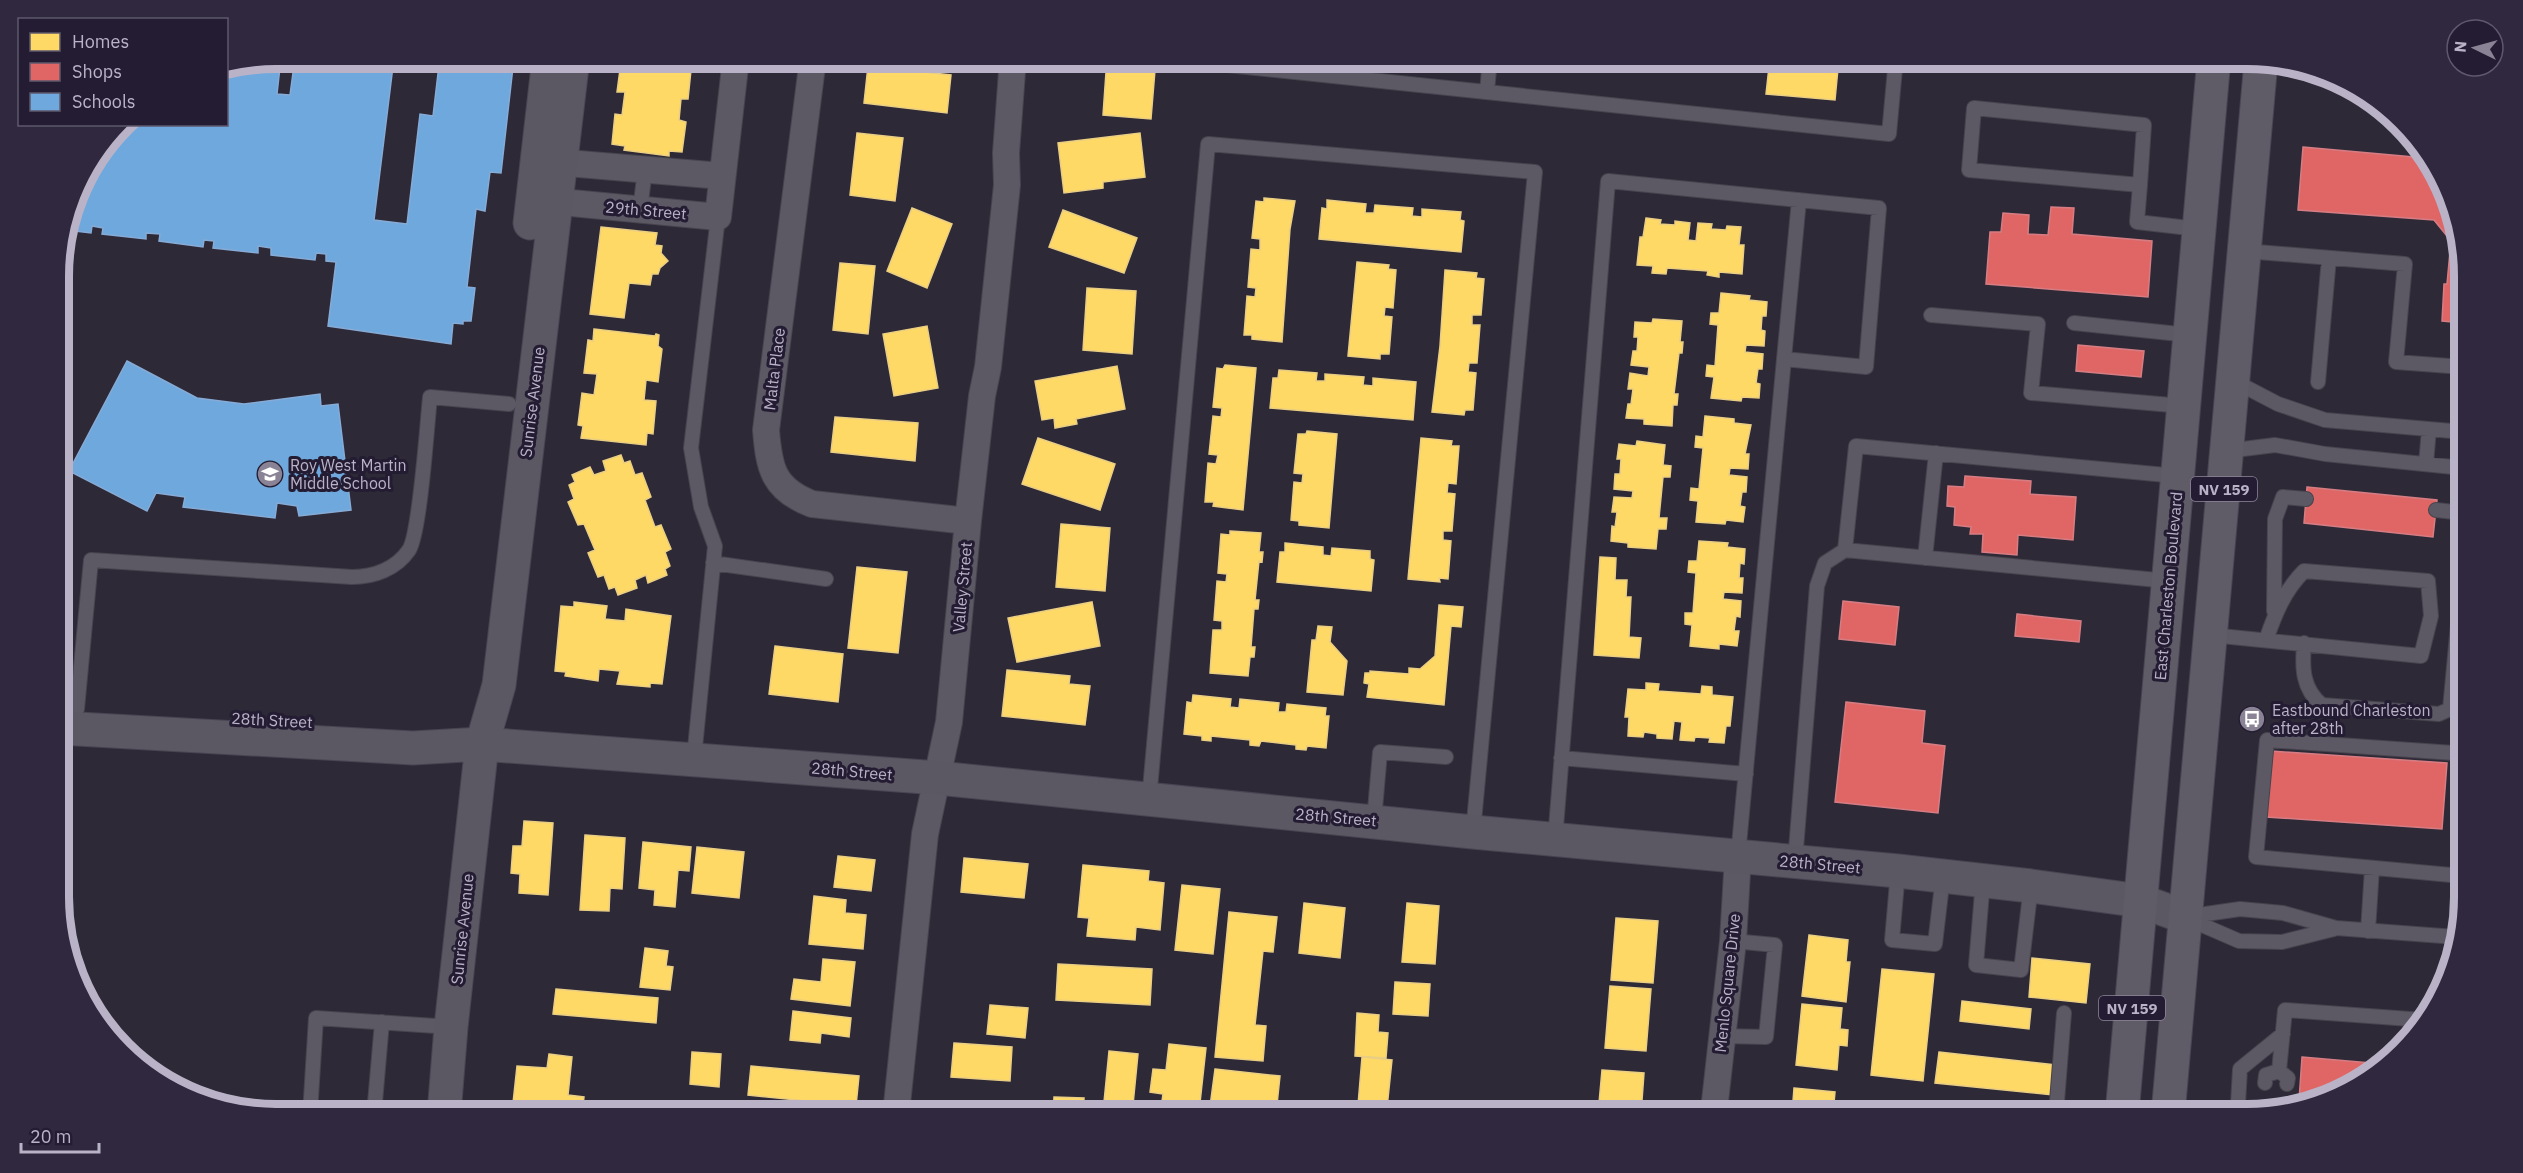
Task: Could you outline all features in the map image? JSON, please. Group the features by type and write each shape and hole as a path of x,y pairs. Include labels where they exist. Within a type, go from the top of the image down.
{"main road":[{"name":"East Charleston Boulevard","path":"2123,1104 2213,69"},
{"name":"NV 159","path":"2169,1104 2260,70"},
{"path":"2228,436 2189,334 2245,251"}],"street":[{"name":"Sunrise Avenue","path":"549,69 549,161"},
{"name":"Sunrise Avenue","path":"445,1104 482,744 499,685 544,200 549,161 570,69"},
{"path":"718,217 735,69"},
{"name":"Malta Place","path":"812,69 766,430 768,452 774,473 782,488 812,504 968,521"},
{"name":"Valley Street","path":"897,1104 925,834 949,722 968,521 988,367 1007,185 1006,153 1012,69"},
{"path":"549,161 722,177"},
{"name":"Sunrise Avenue","path":"482,744 476,683 509,404 544,200"},
{"name":"29th Street","path":"544,200 718,217"},
{"name":"28th Street","path":"69,718 412,729 482,744 694,758 938,778 1983,880 2141,901 2185,917"},
{"name":"Menlo Square Drive","path":"1714,1104 1732,941 1738,856"}],"lane":[{"path":"1266,69 1889,134 1895,69"},
{"path":"1487,92 1489,69"},
{"path":"2140,185 1969,170 1974,108 2144,125 2140,185 2137,222 2198,229"},
{"path":"1149,800 1208,144 1535,172 1473,832"},
{"path":"640,210 645,170"},
{"path":"1555,840 1608,181 1879,208 1866,367 1784,359"},
{"path":"1738,856 1799,200"},
{"path":"694,758 715,546 701,507 691,447 718,217"},
{"path":"2245,251 2406,264 2396,362 2454,366"},
{"path":"2318,382 2329,258"},
{"path":"1930,315 2038,324 2031,393 2183,406"},
{"path":"2074,323 2189,334"},
{"path":"2233,381 2278,404 2325,420 2454,431"},
{"path":"69,711 91,560 352,577 377,574 401,559 414,539 430,398 509,404"},
{"path":"2426,464 2429,429"},
{"path":"2228,436 2325,454 2454,467"},
{"path":"1845,550 1856,446 2177,476"},
{"path":"1926,558 1935,453"},
{"path":"2274,615 2275,519 2283,497 2306,499"},
{"path":"2436,510 2454,512"},
{"path":"1795,862 1817,586 1826,563 1845,550 2168,581"},
{"path":"713,563 826,579"},
{"path":"2211,635 2421,656 2432,616 2428,581 2304,571 2290,585 2274,615 2266,640"},
{"path":"2304,643 2302,668 2311,696 2322,705 2439,714 2450,710 2454,667"},
{"path":"2454,753 2267,740 2256,857 2454,875"},
{"path":"1374,821 1380,752 1446,757"},
{"path":"1561,758 1746,774"},
{"path":"2368,931 2372,868"},
{"path":"1898,871 1892,940 1935,944 1943,876"},
{"path":"1983,880 1976,965 2021,969 2031,886"},
{"path":"2185,917 2240,909 2283,913 2336,928 2450,937"},
{"path":"2185,917 2239,941 2282,942 2336,928"},
{"path":"1722,1036 1766,1037 1775,945 1732,941"},
{"path":"2279,1071 2285,1010 2413,1019"},
{"path":"2057,1104 2064,1013"},
{"path":"311,1104 316,1018 451,1027"},
{"path":"375,1104 382,1022"},
{"path":"2238,1104 2240,1069 2283,1034"},
{"path":"2265,1083 2266,1075 2279,1071"},
{"path":"2279,1071 2288,1078 2287,1084"}],"building: Homes":[{"path":"620,69 691,70 688,99 681,99 679,120 686,122 682,152 669,151 669,156 624,150 625,146 612,144 615,114 622,115 625,92 617,92"},
{"path":"868,69 896,69 951,75 947,113 864,103"},
{"path":"1106,69 1155,69 1151,119 1103,115"},
{"path":"1695,69 1738,69 1738,72"},
{"path":"1769,69 1838,69 1835,100 1766,94"},
{"path":"857,133 903,138 895,201 850,195"},
{"path":"1140,133 1145,177 1103,182 1103,188 1064,193 1058,143"},
{"path":"1264,198 1295,201 1290,229 1282,342 1252,339 1252,335 1244,335 1247,296 1255,297 1256,288 1248,287 1251,249 1260,250 1260,239 1252,238 1256,201 1264,202"},
{"path":"1327,200 1366,204 1365,213 1374,213 1375,205 1413,208 1412,216 1422,217 1422,209 1461,212 1460,220 1464,221 1461,252 1319,239 1322,208 1327,209"},
{"path":"912,208 952,224 927,288 887,271"},
{"path":"1063,210 1137,238 1124,273 1049,247"},
{"path":"1646,218 1661,220 1660,224 1675,225 1675,221 1690,223 1688,240 1696,241 1698,223 1712,224 1711,229 1726,230 1727,226 1741,227 1739,245 1744,245 1742,274 1719,272 1719,277 1707,275 1708,271 1667,268 1666,274 1652,273 1653,266 1637,265 1640,237 1643,237"},
{"path":"601,227 657,233 655,245 662,246 661,253 668,261 660,268 658,274 652,274 650,285 629,283 624,318 590,314"},
{"path":"1357,262 1389,265 1388,269 1396,270 1393,308 1385,307 1384,316 1392,317 1389,354 1380,354 1380,359 1348,356"},
{"path":"840,263 875,266 868,334 833,330"},
{"path":"1445,270 1477,273 1476,278 1484,279 1481,315 1472,315 1472,325 1480,325 1477,363 1469,363 1468,372 1476,373 1473,410 1465,410 1464,415 1432,412 1440,346"},
{"path":"1087,288 1136,291 1132,354 1083,350"},
{"path":"1721,293 1750,296 1749,300 1767,302 1766,316 1762,316 1761,330 1765,331 1764,346 1746,345 1745,352 1763,354 1762,369 1758,369 1756,383 1760,384 1759,398 1742,397 1741,401 1711,398 1714,377 1706,376 1707,365 1715,366 1718,325 1710,324 1711,313 1719,313"},
{"path":"1653,319 1682,321 1680,342 1683,342 1682,353 1679,353 1674,394 1678,394 1677,405 1673,405 1672,426 1644,424 1644,419 1626,418 1633,389 1628,389 1630,373 1648,376 1649,367 1631,365 1633,351 1637,351 1638,337 1634,337 1635,322 1652,323"},
{"path":"927,326 938,388 894,396 883,334"},
{"path":"594,329 659,335 658,346 662,349 658,382 646,380 644,400 656,401 653,434 647,433 646,445 581,438 583,426 578,425 582,393 594,395 597,374 584,373 588,340 593,341"},
{"path":"1225,365 1256,368 1243,510 1213,506 1214,502 1205,502 1208,463 1216,464 1218,455 1209,454 1213,416 1221,417 1222,408 1213,407 1217,368 1223,369"},
{"path":"1117,366 1125,409 1076,419 1077,424 1055,428 1054,418 1042,420 1035,381"},
{"path":"1279,370 1317,373 1316,381 1325,381 1325,374 1364,377 1363,385 1373,386 1373,378 1416,382 1413,420 1270,408 1273,378 1278,378"},
{"path":"1705,416 1734,419 1734,423 1751,425 1745,454 1749,454 1748,469 1730,468 1729,475 1747,477 1746,492 1742,492 1740,506 1745,507 1743,522 1726,520 1725,524 1696,522 1698,501 1690,500 1691,488 1699,489 1703,448 1695,447 1696,436 1703,437"},
{"path":"835,417 918,423 915,461 831,452"},
{"path":"1307,431 1337,434 1329,528 1299,525 1299,521 1291,520 1294,482 1302,483 1303,474 1294,473 1298,434 1306,434"},
{"path":"1038,438 1115,464 1100,510 1022,484"},
{"path":"1421,438 1452,441 1451,446 1459,446 1456,484 1448,483 1447,493 1455,494 1452,531 1443,531 1443,540 1451,541 1448,579 1439,578 1440,582 1408,579"},
{"path":"1637,441 1665,445 1663,465 1671,466 1670,477 1663,477 1659,518 1667,518 1666,529 1658,529 1656,549 1628,547 1628,543 1611,541 1612,526 1615,527 1617,512 1612,512 1614,497 1632,498 1633,491 1614,489 1615,474 1620,474 1621,459 1617,459 1619,444 1636,446"},
{"path":"621,455 624,463 630,461 635,475 642,473 651,497 645,500 655,527 661,525 671,549 665,552 670,566 665,569 667,575 648,583 646,575 635,580 637,588 618,595 615,587 609,589 604,575 598,577 588,553 595,550 584,524 578,525 568,502 574,499 569,485 575,482 572,475 590,467 594,475 606,471 603,461"},
{"path":"1061,524 1110,528 1105,591 1056,587"},
{"path":"1230,531 1261,533 1259,552 1263,552 1262,562 1259,561 1255,600 1259,600 1258,609 1254,609 1251,647 1255,647 1254,657 1250,657 1248,676 1210,673 1213,630 1222,630 1222,621 1214,620 1217,581 1226,582 1227,574 1218,573 1221,534 1230,535"},
{"path":"1699,541 1728,543 1727,547 1745,549 1744,564 1740,563 1739,578 1743,578 1742,593 1724,592 1723,599 1741,601 1740,617 1736,616 1734,631 1739,631 1737,646 1719,644 1719,649 1690,646 1692,625 1685,624 1685,613 1693,613 1696,573 1688,572 1689,561 1697,561"},
{"path":"1285,543 1323,547 1323,555 1331,556 1332,548 1370,551 1370,559 1374,560 1371,591 1277,582 1280,552 1285,552"},
{"path":"1600,557 1616,558 1615,580 1627,580 1626,597 1631,597 1629,637 1641,638 1639,658 1594,655"},
{"path":"857,567 907,572 898,653 848,648"},
{"path":"574,602 607,606 605,619 625,621 626,609 671,616 662,684 650,683 650,687 617,684 620,671 599,669 598,681 565,676 566,672 555,671 561,606 574,607"},
{"path":"1092,602 1100,646 1017,662 1008,618"},
{"path":"1439,605 1463,607 1461,627 1451,626 1444,705 1367,697 1369,684 1364,683 1365,673 1370,673 1370,671 1409,674 1409,668 1420,669 1435,656"},
{"path":"1318,626 1332,627 1330,642 1347,661 1343,695 1307,692 1312,640 1316,640"},
{"path":"775,646 843,654 838,702 769,694"},
{"path":"1007,670 1070,676 1069,684 1090,686 1085,725 1002,716"},
{"path":"1646,683 1659,684 1658,691 1701,694 1702,686 1712,687 1712,695 1733,697 1730,726 1726,726 1724,743 1709,742 1710,738 1695,737 1694,741 1680,740 1682,722 1674,721 1672,739 1657,738 1657,734 1644,732 1643,737 1628,736 1629,717 1625,717 1628,689 1646,690"},
{"path":"1193,695 1231,699 1230,707 1239,708 1240,699 1279,703 1278,712 1286,712 1287,704 1326,708 1325,716 1329,716 1326,748 1307,746 1306,750 1296,749 1296,745 1261,741 1259,746 1250,745 1250,740 1211,736 1211,741 1202,740 1202,736 1184,734 1187,702 1192,703"},
{"path":"524,821 553,823 548,895 519,893 520,874 511,873 513,846 522,846"},
{"path":"585,835 625,838 622,889 610,888 609,911 580,910"},
{"path":"643,842 691,847 689,871 678,870 675,907 654,905 655,890 639,888"},
{"path":"697,847 744,852 739,898 692,893"},
{"path":"838,856 875,860 871,891 834,887"},
{"path":"964,858 1028,864 1024,898 961,892"},
{"path":"1083,865 1149,871 1148,881 1164,883 1160,930 1136,927 1135,940 1087,936 1089,918 1078,917"},
{"path":"1182,885 1220,889 1213,954 1175,950"},
{"path":"814,896 846,900 845,913 866,915 863,949 809,944"},
{"path":"1304,903 1345,908 1340,958 1299,953"},
{"path":"1407,903 1439,906 1435,964 1402,962"},
{"path":"1229,912 1277,917 1273,952 1263,951 1255,1025 1266,1026 1263,1061 1215,1057"},
{"path":"1616,918 1658,921 1653,983 1611,980"},
{"path":"1809,935 1848,940 1846,962 1850,962 1846,1002 1802,996"},
{"path":"645,948 668,951 666,966 673,967 670,990 640,987"},
{"path":"2032,958 2090,964 2086,1003 2029,997"},
{"path":"823,959 855,962 850,1006 791,999 794,979 821,982"},
{"path":"1058,964 1152,969 1150,1005 1056,1000"},
{"path":"1882,969 1934,974 1923,1081 1871,1075"},
{"path":"1395,982 1430,984 1428,1016 1393,1014"},
{"path":"1610,986 1651,989 1646,1051 1605,1048"},
{"path":"556,989 658,998 656,1023 553,1014"},
{"path":"1962,1001 2031,1009 2029,1029 1960,1021"},
{"path":"1802,1004 1842,1008 1840,1029 1848,1030 1847,1046 1839,1045 1837,1070 1796,1065"},
{"path":"990,1005 1028,1008 1025,1038 987,1034"},
{"path":"793,1011 851,1018 849,1037 821,1033 820,1043 790,1040"},
{"path":"1357,1013 1379,1015 1378,1032 1388,1033 1386,1058 1355,1056"},
{"path":"954,1043 1012,1047 1010,1081 951,1077"},
{"path":"1169,1044 1206,1048 1200,1104 1162,1104 1163,1094 1150,1092 1153,1069 1166,1070"},
{"path":"1109,1051 1138,1054 1133,1104 1104,1102"},
{"path":"692,1052 721,1054 719,1087 690,1084"},
{"path":"1939,1052 2056,1065 2053,1095 1935,1083"},
{"path":"549,1054 572,1057 568,1095 584,1097 583,1104 487,1104 487,1101 513,1103 517,1066 547,1068"},
{"path":"1362,1057 1392,1060 1387,1104 1358,1104"},
{"path":"751,1066 859,1076 856,1104 748,1095"},
{"path":"1215,1069 1280,1076 1277,1104 1210,1104"},
{"path":"1602,1070 1644,1073 1642,1104 1599,1104"},
{"path":"1794,1088 1835,1092 1834,1104 1793,1104"},
{"path":"1054,1097 1084,1098 1084,1104 1054,1104"}],"building: Shops":[{"path":"2303,147 2416,157 2438,197 2450,240 2434,220 2298,210"},
{"path":"2051,207 2074,208 2072,234 2152,241 2148,297 1986,284 1990,232 2001,232 2003,213 2029,215 2028,234 2048,235"},
{"path":"2451,243 2454,276 2454,322 2442,321 2444,284 2447,284"},
{"path":"2078,345 2144,351 2141,377 2076,371"},
{"path":"1965,476 2031,481 2030,494 2076,497 2073,540 2018,535 2017,555 1982,552 1983,534 1970,534 1971,527 1954,525 1955,507 1947,506 1948,486 1964,487"},
{"path":"2307,487 2437,500 2433,537 2304,523"},
{"path":"1843,601 1899,607 1895,645 1839,639"},
{"path":"2017,614 2081,621 2079,642 2015,636"},
{"path":"1846,702 1925,711 1922,743 1945,746 1938,813 1835,802"},
{"path":"2271,751 2447,763 2442,829 2266,817"},
{"path":"2302,1057 2370,1063 2326,1088 2299,1097"}],"building: Schools":[{"path":"276,69 280,69 277,94 290,95 294,69 393,69 374,220 407,224 420,114 433,116 439,69 513,69 501,173 490,172 485,211 476,209 467,287 475,288 471,321 463,321 463,324 453,323 451,344 328,326 336,262 326,261 326,254 316,253 315,260 271,255 271,248 258,246 258,253 213,248 214,241 204,240 203,247 159,241 160,234 146,233 146,239 102,234 103,228 92,226 91,233 74,231 90,184 112,150 134,126 228,126 228,75"},
{"path":"127,361 197,398 244,404 320,394 321,406 338,404 351,510 299,516 297,506 277,503 275,518 183,507 185,497 156,493 147,511 69,471"}],"place":[{"name":"Roy West Martin Middle School","path":"270,474"},
{"name":"Eastbound Charleston after 28th","path":"2252,719"}]}
